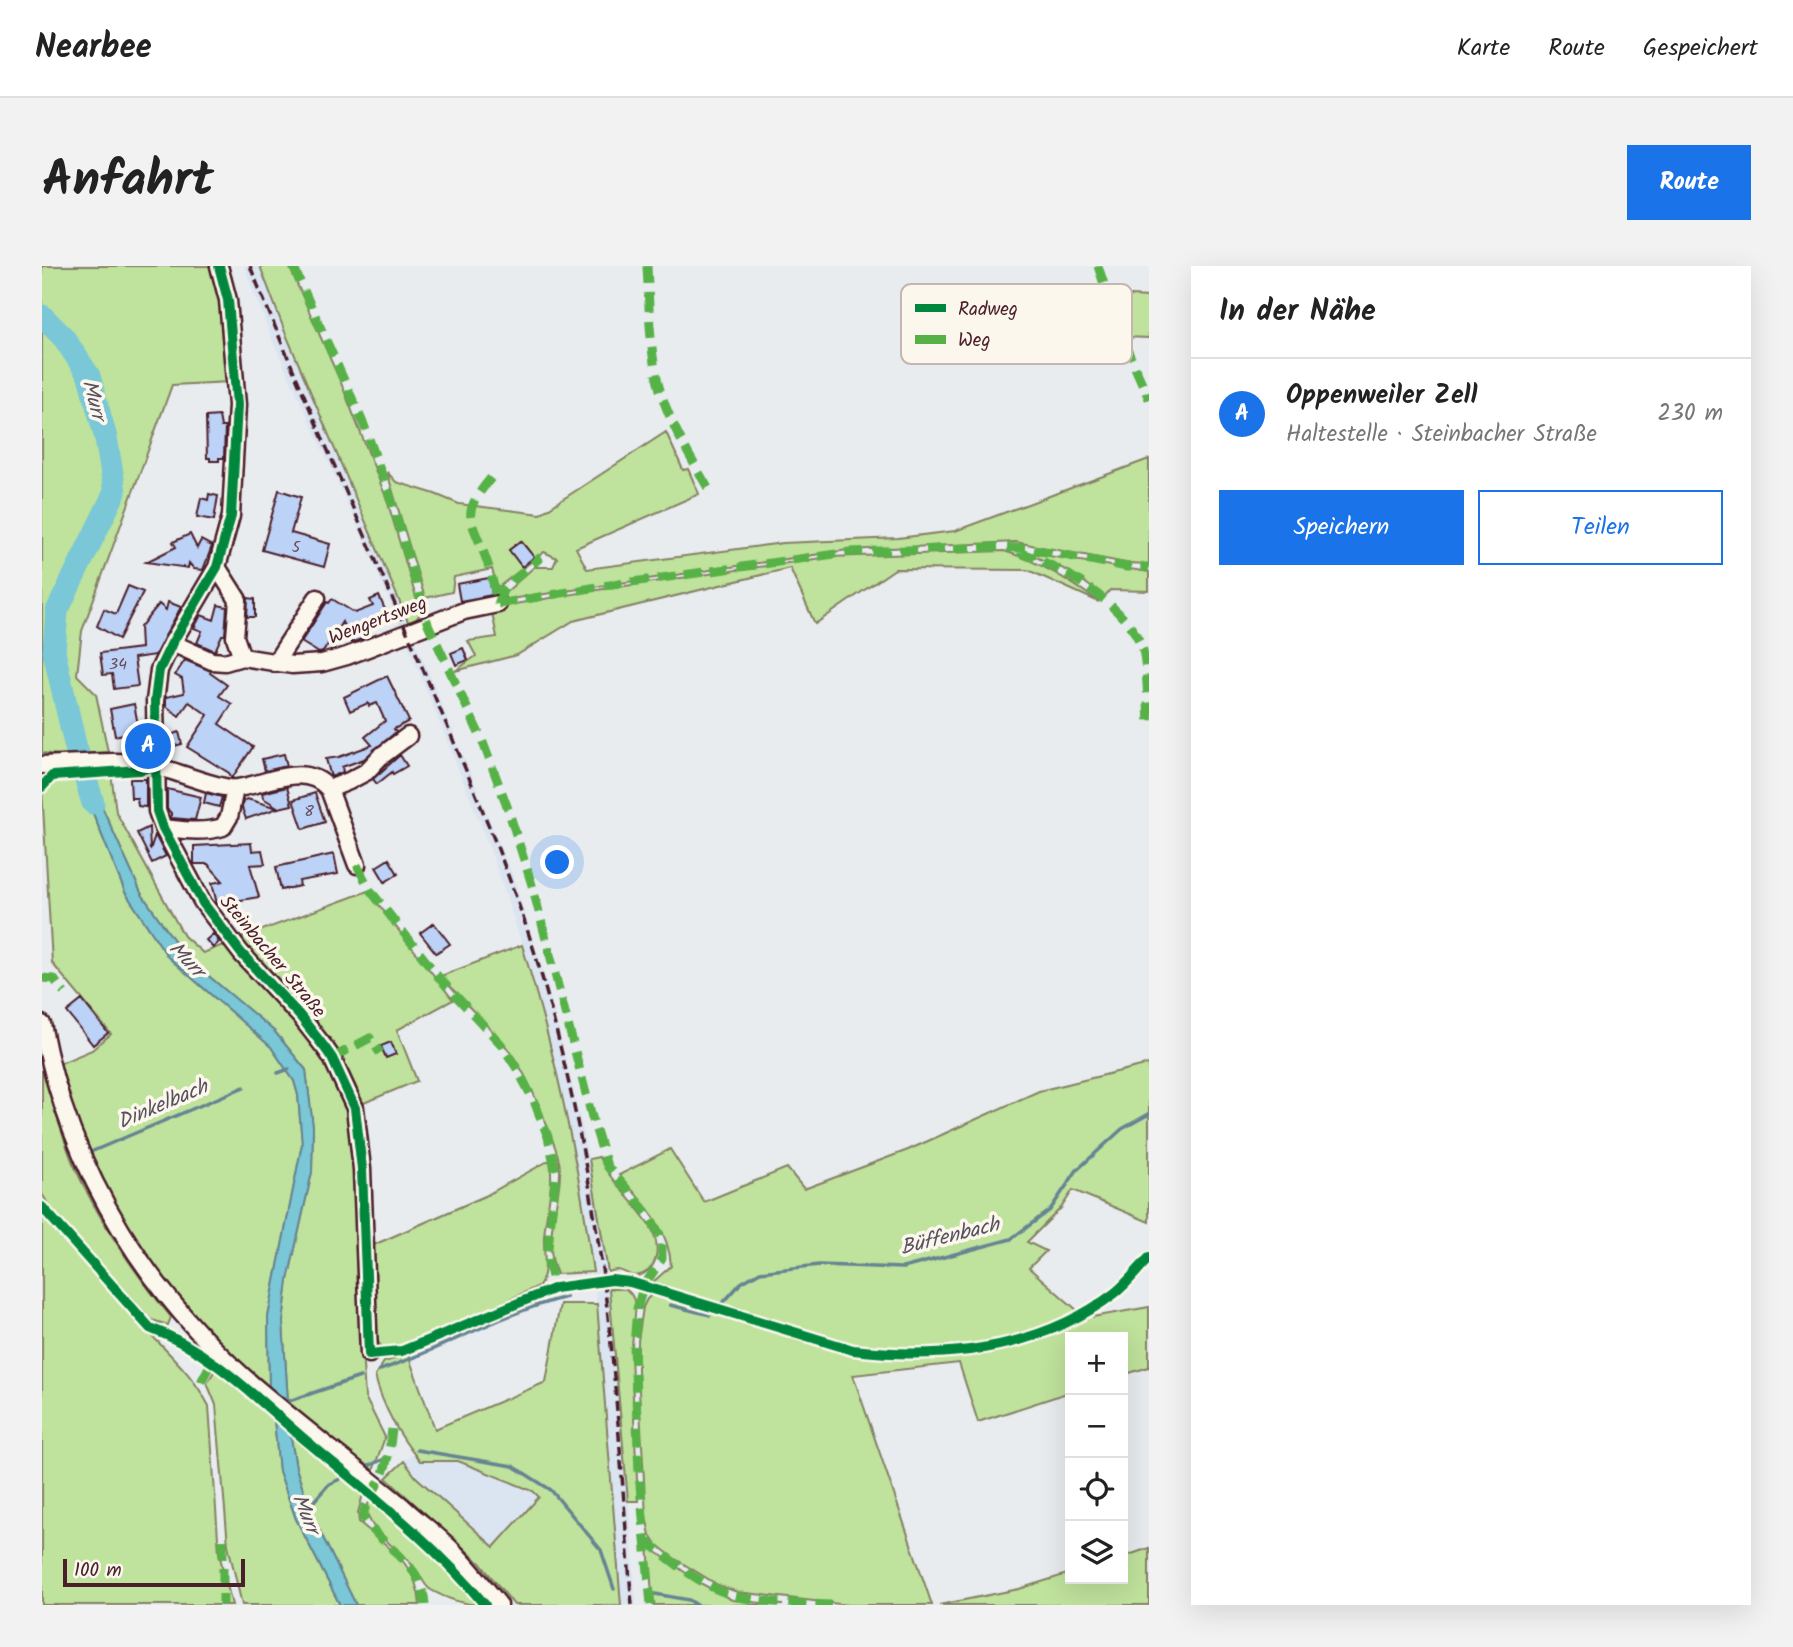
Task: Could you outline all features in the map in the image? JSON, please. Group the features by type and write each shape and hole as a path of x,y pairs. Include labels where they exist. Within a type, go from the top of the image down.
{"street":[{"name":"Steinbacher Straße","path":"219,266 230,313 237,419 231,516 217,567 159,670 155,701 154,766 157,811 202,903 241,953 300,1016 325,1048 355,1108 362,1169 369,1354"},
{"path":"217,567 238,600 235,637 242,657"},
{"path":"275,663 317,598"},
{"name":"Wengertsweg","path":"172,643 212,661 225,662 242,657 292,665 322,663 464,611 498,604"},
{"path":"329,789 366,772 380,757 408,736"},
{"path":"42,765 109,763 154,766 235,789 277,778 299,775 314,777 329,789 357,865"},
{"path":"163,828 191,831 223,827 229,817 235,789"},
{"path":"42,1024 55,1080 90,1174 118,1227 156,1284 227,1361 265,1396 447,1545 499,1605"}],"shaded area":[{"path":"244,266 260,266 285,332 409,624 400,626 360,531 271,337"},
{"path":"413,635 512,874 547,984 584,1134 606,1259 624,1432 636,1605 621,1605 597,1304 581,1189 563,1098 536,988 501,880 405,638"},
{"path":"414,1454 420,1461 458,1461 533,1491 539,1498 494,1548 416,1477 404,1461"}],"green space":[{"path":"42,266 213,266 221,293 230,382 172,385 82,631 77,675 96,694 108,752 60,755 42,753"},
{"path":"260,266 289,266 341,383 387,500 417,601 420,614 409,624 285,332"},
{"path":"1132,296 1149,297 1149,338 1132,337"},
{"path":"666,432 683,470 688,469 699,494 576,548 587,569 783,543 898,538 955,531 1149,459 1149,564 1126,563 1016,542 848,550 503,600 505,593 534,567 553,567 557,558 544,552 497,588 492,569 454,577 452,592 425,598 387,472 396,482 459,504 540,514"},
{"path":"1004,551 1054,572 1099,602 1028,570 895,569 815,624 790,568 573,621 517,655 455,671 476,656 468,641 497,637 491,608 829,557"},
{"path":"1024,552 1149,572 1149,591 1110,590 1104,597 1071,572"},
{"path":"111,772 116,812 184,936 203,953 228,943 327,1059 350,1117 358,1170 356,1252 365,1397 385,1437 373,1471 288,1402 283,1322 288,1280 312,1172 313,1127 306,1070 275,1032 185,956 141,893 98,798 92,773"},
{"path":"77,774 125,892 168,957 271,1047 294,1081 298,1095 302,1144 268,1317 269,1387 237,1362 188,1310 145,1257 92,1165 56,1065 92,1050 111,1034 52,963 42,789 53,776"},
{"path":"368,891 453,1000 397,1030 417,1081 359,1105 238,939"},
{"path":"522,945 545,1025 564,1107 593,1272 557,1274 551,1237 560,1168 548,1128 529,1084 510,1052 441,976"},
{"path":"1149,1064 1149,1222 1073,1190 1061,1208 1027,1242 1046,1251 1029,1268 1078,1311 1022,1338 950,1350 887,1352 846,1345 654,1287 653,1282 671,1266 665,1239 653,1216 619,1175 670,1149 704,1202 787,1168 804,1189 908,1150 1039,1091"},
{"path":"42,1065 64,1139 83,1184 117,1243 171,1317 168,1325 152,1320 55,1215 42,1194"},
{"path":"599,1157 653,1232 657,1252 653,1265 643,1274 633,1275 618,1270 608,1272 589,1159"},
{"path":"550,1160 550,1189 544,1237 545,1269 539,1286 404,1347 382,1347 376,1340 369,1247 485,1196"},
{"path":"42,1213 181,1366 209,1406 219,1553 232,1605 42,1605"},
{"path":"609,1289 626,1289 636,1304 631,1356 638,1501 628,1501"},
{"path":"653,1294 666,1296 849,1351 891,1357 962,1354 1026,1344 1077,1324 1090,1313 1093,1317 1149,1307 1149,1367 1128,1373 1128,1332 1065,1332 1065,1394 978,1422 959,1363 853,1375 932,1605 848,1605 737,1592 718,1585 674,1558 657,1545 650,1535 646,1516 638,1373 638,1341 643,1307"},
{"path":"560,1304 597,1304 621,1605 514,1605 480,1563 386,1478 404,1461 416,1477 494,1547 539,1497 533,1491 458,1461 420,1461 393,1421 375,1376 384,1362 408,1355 435,1429 546,1382"},
{"path":"215,1370 274,1419 279,1471 296,1519 340,1605 242,1605 228,1545 216,1405 207,1383"},
{"path":"290,1432 363,1494 358,1513 359,1522 391,1549 407,1567 418,1590 420,1605 356,1605 310,1511 296,1468"},
{"path":"370,1500 427,1546 483,1605 456,1601 428,1588 409,1561 374,1528 367,1509"},
{"path":"648,1546 700,1583 732,1600 783,1605 653,1605"},
{"path":"1149,1548 1149,1605 939,1605 1019,1589 1065,1575 1065,1584 1128,1584 1128,1555"}],"water":[{"path":"92,773 98,798 141,893 185,956 275,1032 306,1070 313,1127 312,1172 288,1280 283,1322 288,1402 269,1387 268,1317 302,1144 298,1095 294,1081 271,1047 168,957 125,892 77,774"},
{"path":"274,1419 290,1432 296,1468 310,1511 356,1605 340,1605 296,1519 279,1471"}],"building":[{"path":"219,416 221,427 225,427 224,458 210,461 210,458 207,458 206,417"},
{"path":"279,490 301,497 291,533 330,544 324,567 262,550"},
{"path":"209,494 218,496 214,520 197,517 201,498 208,500"},
{"path":"190,534 197,548 201,540 212,546 203,570 194,569 189,563 188,568 146,562 176,547 173,542"},
{"path":"521,541 534,557 522,567 509,550"},
{"path":"489,578 492,595 460,601 457,584"},
{"path":"128,586 143,592 119,639 97,626 104,609 116,614"},
{"path":"379,596 387,614 382,617 383,621 360,630 364,638 351,643 342,622 323,652 319,653 301,642 327,602 332,599 355,613 373,606 370,600"},
{"path":"248,598 255,599 255,617 247,617"},
{"path":"168,602 181,607 155,655 134,658 138,686 114,689 112,674 103,675 100,653 141,648 140,627 159,604 166,610"},
{"path":"218,605 227,607 225,635 222,635 215,651 197,643 202,631 194,628 201,615 214,620"},
{"path":"463,648 468,660 456,665 451,653"},
{"path":"185,660 211,671 210,673 227,685 219,696 232,704 219,724 253,747 232,778 229,773 187,747 208,715 189,702 179,716 166,706 166,697 184,693 182,679 175,675"},
{"path":"387,676 409,721 394,729 396,732 364,759 342,767 343,772 331,777 326,759 372,745 365,737 385,721 377,703 369,706 368,703 350,711 344,697"},
{"path":"134,704 139,730 115,736 110,709"},
{"path":"179,732 182,744 170,747 167,736"},
{"path":"284,754 287,766 265,771 262,759"},
{"path":"400,755 407,766 393,774 392,772 377,784 373,779"},
{"path":"130,779 146,779 146,807 138,806 137,798 131,798"},
{"path":"287,787 292,805 279,808 263,798 262,793"},
{"path":"167,789 201,797 195,820 171,818 167,809"},
{"path":"206,793 222,797 219,807 204,803"},
{"path":"315,793 325,822 303,829 293,800"},
{"path":"247,799 278,808 246,819 242,808 243,801"},
{"path":"149,827 150,850 155,835 166,856 152,863 137,833"},
{"path":"251,843 252,851 262,850 265,864 250,865 259,897 217,904 212,883 223,881 208,864 194,864 194,846"},
{"path":"334,854 338,874 299,881 300,886 281,890 276,867"},
{"path":"389,859 398,874 385,882 376,867"},
{"path":"434,923 450,944 436,953 420,933"},
{"path":"213,934 219,942 213,948 206,940"},
{"path":"82,1000 108,1033 93,1045 67,1012"},
{"path":"391,1042 396,1054 386,1058 381,1046"}],"waterway":[{"name":"Murr","path":"42,316 64,338 89,376 106,438 115,492 57,611 54,652 75,744 93,803"},
{"name":"Dinkelbach","path":"278,1073 289,1069"},
{"name":"Dinkelbach","path":"93,1151 244,1087"},
{"name":"Büffenbach","path":"722,1304 741,1283 760,1272 819,1265 903,1268 1011,1239 1050,1210 1077,1170 1122,1129 1149,1114"},
{"name":"Büffenbach","path":"380,1370 518,1312 566,1297"},
{"name":"Büffenbach","path":"670,1305 710,1315"},
{"name":"Büffenbach","path":"286,1402 360,1377"},
{"path":"417,1450 513,1466 551,1490 601,1550 614,1589"},
{"path":"364,1468 384,1459"},
{"path":"306,1510 329,1484 354,1473"},
{"path":"655,1594 689,1600 697,1605"}],"railway":[{"path":"250,266 482,810 522,913 544,984 577,1121 601,1261 615,1390 632,1605"}],"marked path":[{"path":"293,266 364,425 393,505 428,624 482,740 507,806 532,885 607,1166 647,1213 662,1238 662,1259 643,1287 637,1309 634,1345 639,1474 651,1605"},
{"path":"647,266 651,339 658,381 669,415 712,495"},
{"path":"1098,266 1104,284"},
{"path":"1132,361 1149,399"},
{"path":"491,478 475,500 471,516 498,604"},
{"path":"498,604 603,586 850,552 1000,547 1032,549 1127,567 1149,567"},
{"path":"1018,552 1052,566 1088,588 1105,600 1132,629 1143,650 1149,724"},
{"path":"498,604 504,588 541,557"},
{"path":"357,865 370,890 440,979 501,1044 534,1101 548,1137 556,1172 547,1258 555,1288"},
{"path":"42,978 54,979 64,993"},
{"path":"332,1058 370,1038 380,1053"},
{"path":"201,1382 212,1361"},
{"path":"392,1429 385,1468 367,1502 363,1517 410,1567 423,1590 425,1605"},
{"path":"644,1539 675,1563 720,1591 769,1602 831,1605"},
{"path":"223,1540 223,1605"}],"cycle path":[{"path":"219,266 228,300 237,405 231,516 217,567 159,670 155,701 157,811 163,828 203,903 241,953 300,1016 325,1048 355,1108 362,1169 369,1354 402,1351 555,1288 612,1280 630,1282 853,1350 922,1353 990,1347 1023,1339 1086,1312 1115,1293 1149,1258"},
{"path":"42,787 52,776 140,770 154,766"},
{"path":"42,1207 150,1328 194,1350 234,1378 423,1540 485,1605"}],"place":[{"name":"Oppenweiler Zell","path":"148,746"}]}
